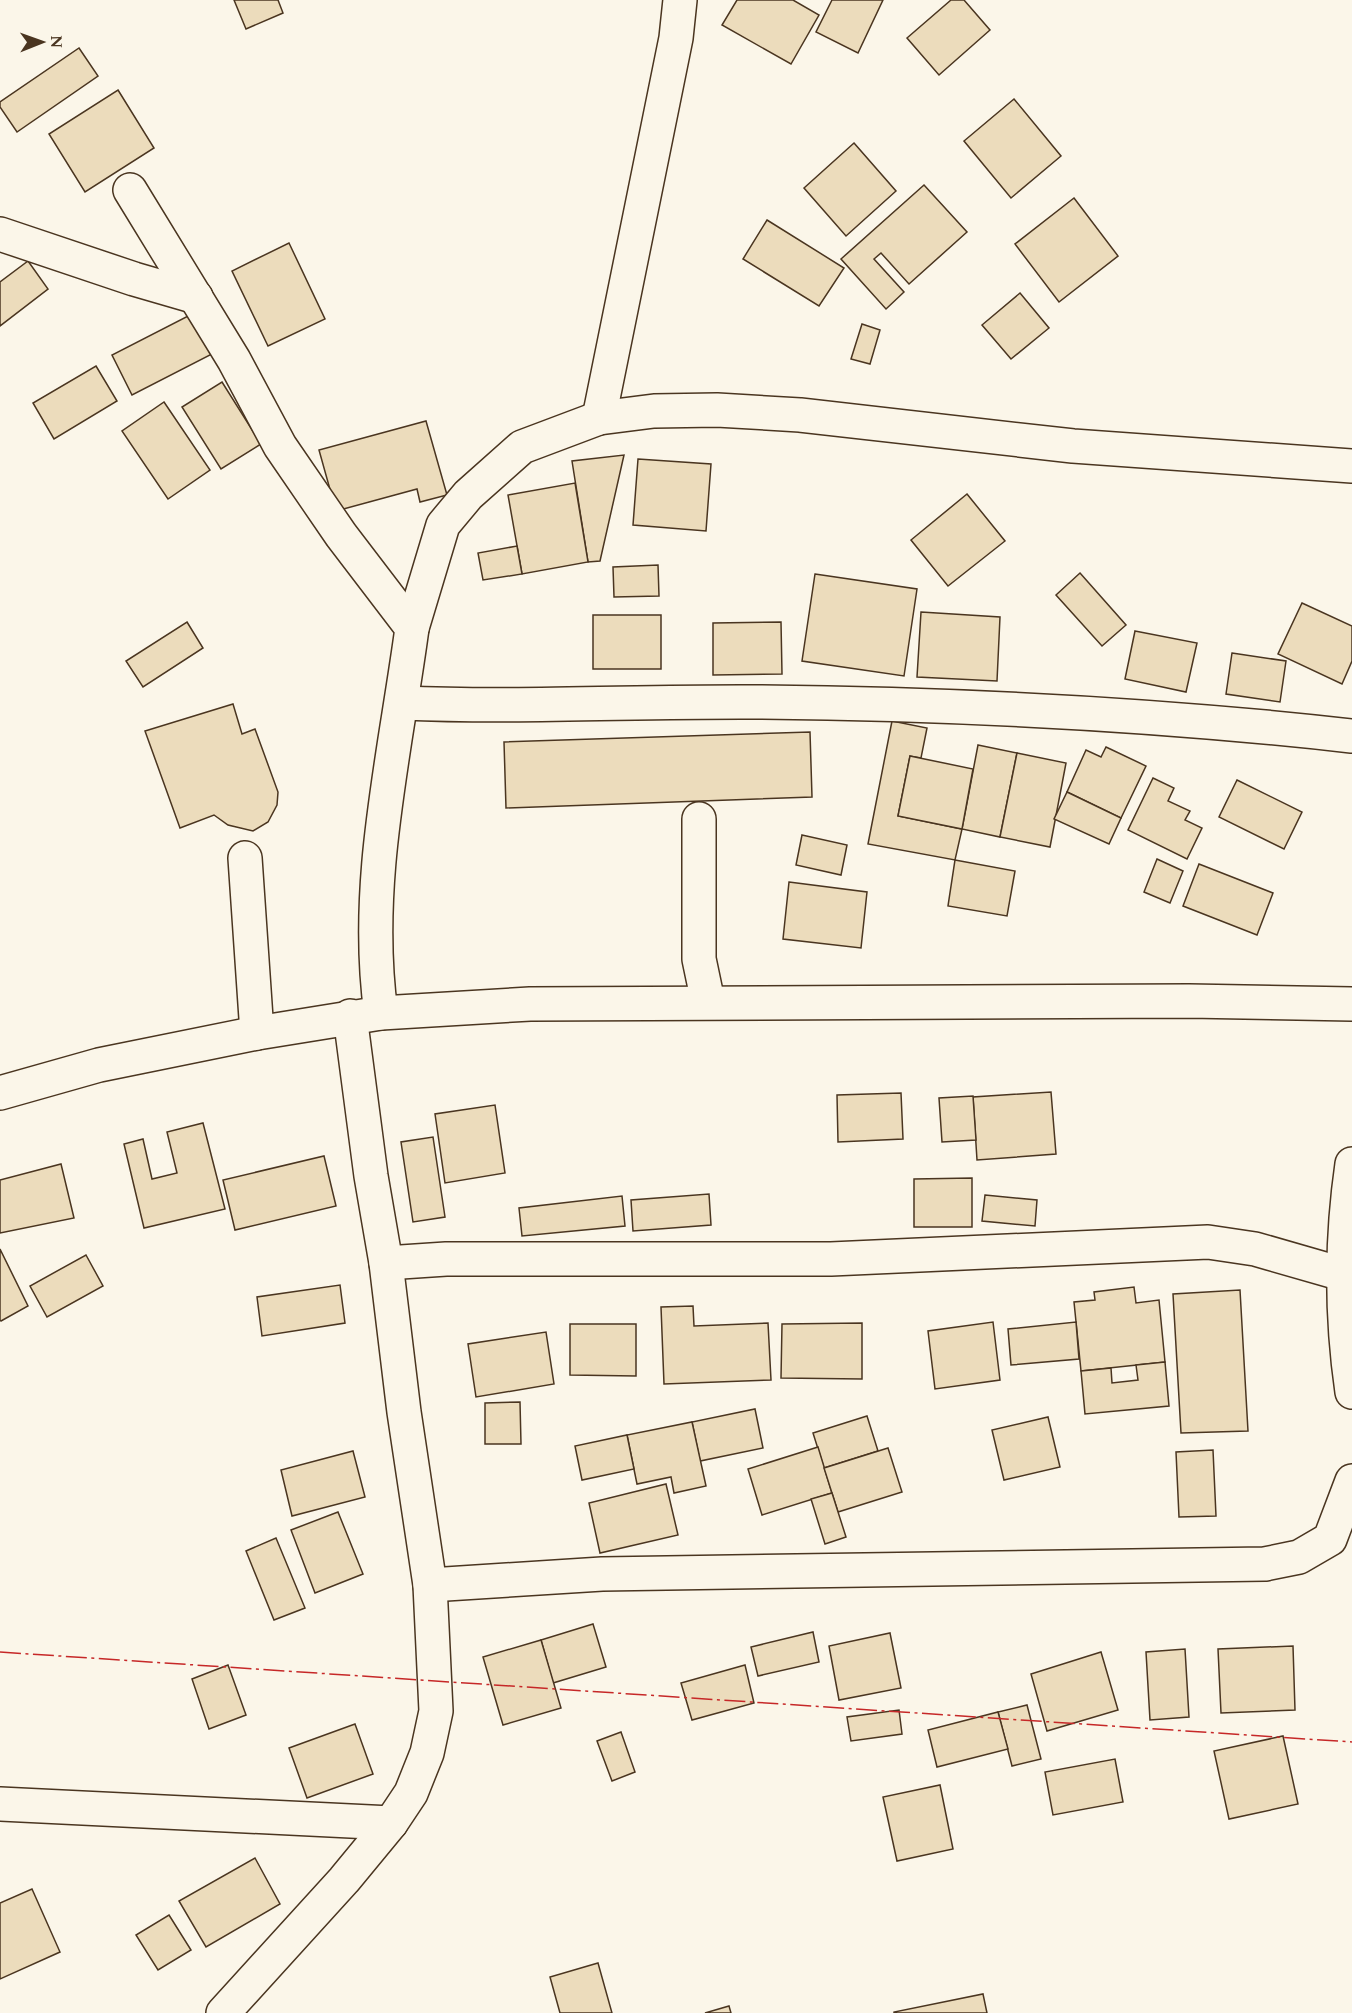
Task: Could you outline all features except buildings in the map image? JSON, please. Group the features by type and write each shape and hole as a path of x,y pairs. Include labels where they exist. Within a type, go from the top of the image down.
{"street":[{"path":"599,418 667,83 680,0"},
{"path":"130,190 234,360 280,446 341,535 412,628"},
{"path":"0,234 134,279 196,297"},
{"path":"223,2013 344,1880 391,1823 411,1793 427,1753 436,1711 430,1585 404,1412 386,1263 371,1176 366,1014 381,843 412,628 443,525 468,495 522,447 599,418 654,411 800,415 1073,446 1352,466"},
{"path":"402,703 482,706 661,702 833,704 1134,717 1352,736"},
{"path":"699,819 699,959 708,1002"},
{"path":"245,858 257,1033"},
{"path":"0,1093 99,1065 366,1014 530,1004 708,1002 1189,1001 1352,1004"},
{"path":"1352,1164 1342,1274 1345,1348 1352,1392"},
{"path":"386,1263 446,1259 831,1259 1208,1242 1255,1249 1342,1274"},
{"path":"430,1585 602,1574 1265,1564 1299,1557 1330,1539 1352,1481"},
{"path":"0,1804 391,1823"}],"power":[{"path":"0,1652 1352,1742"}]}
